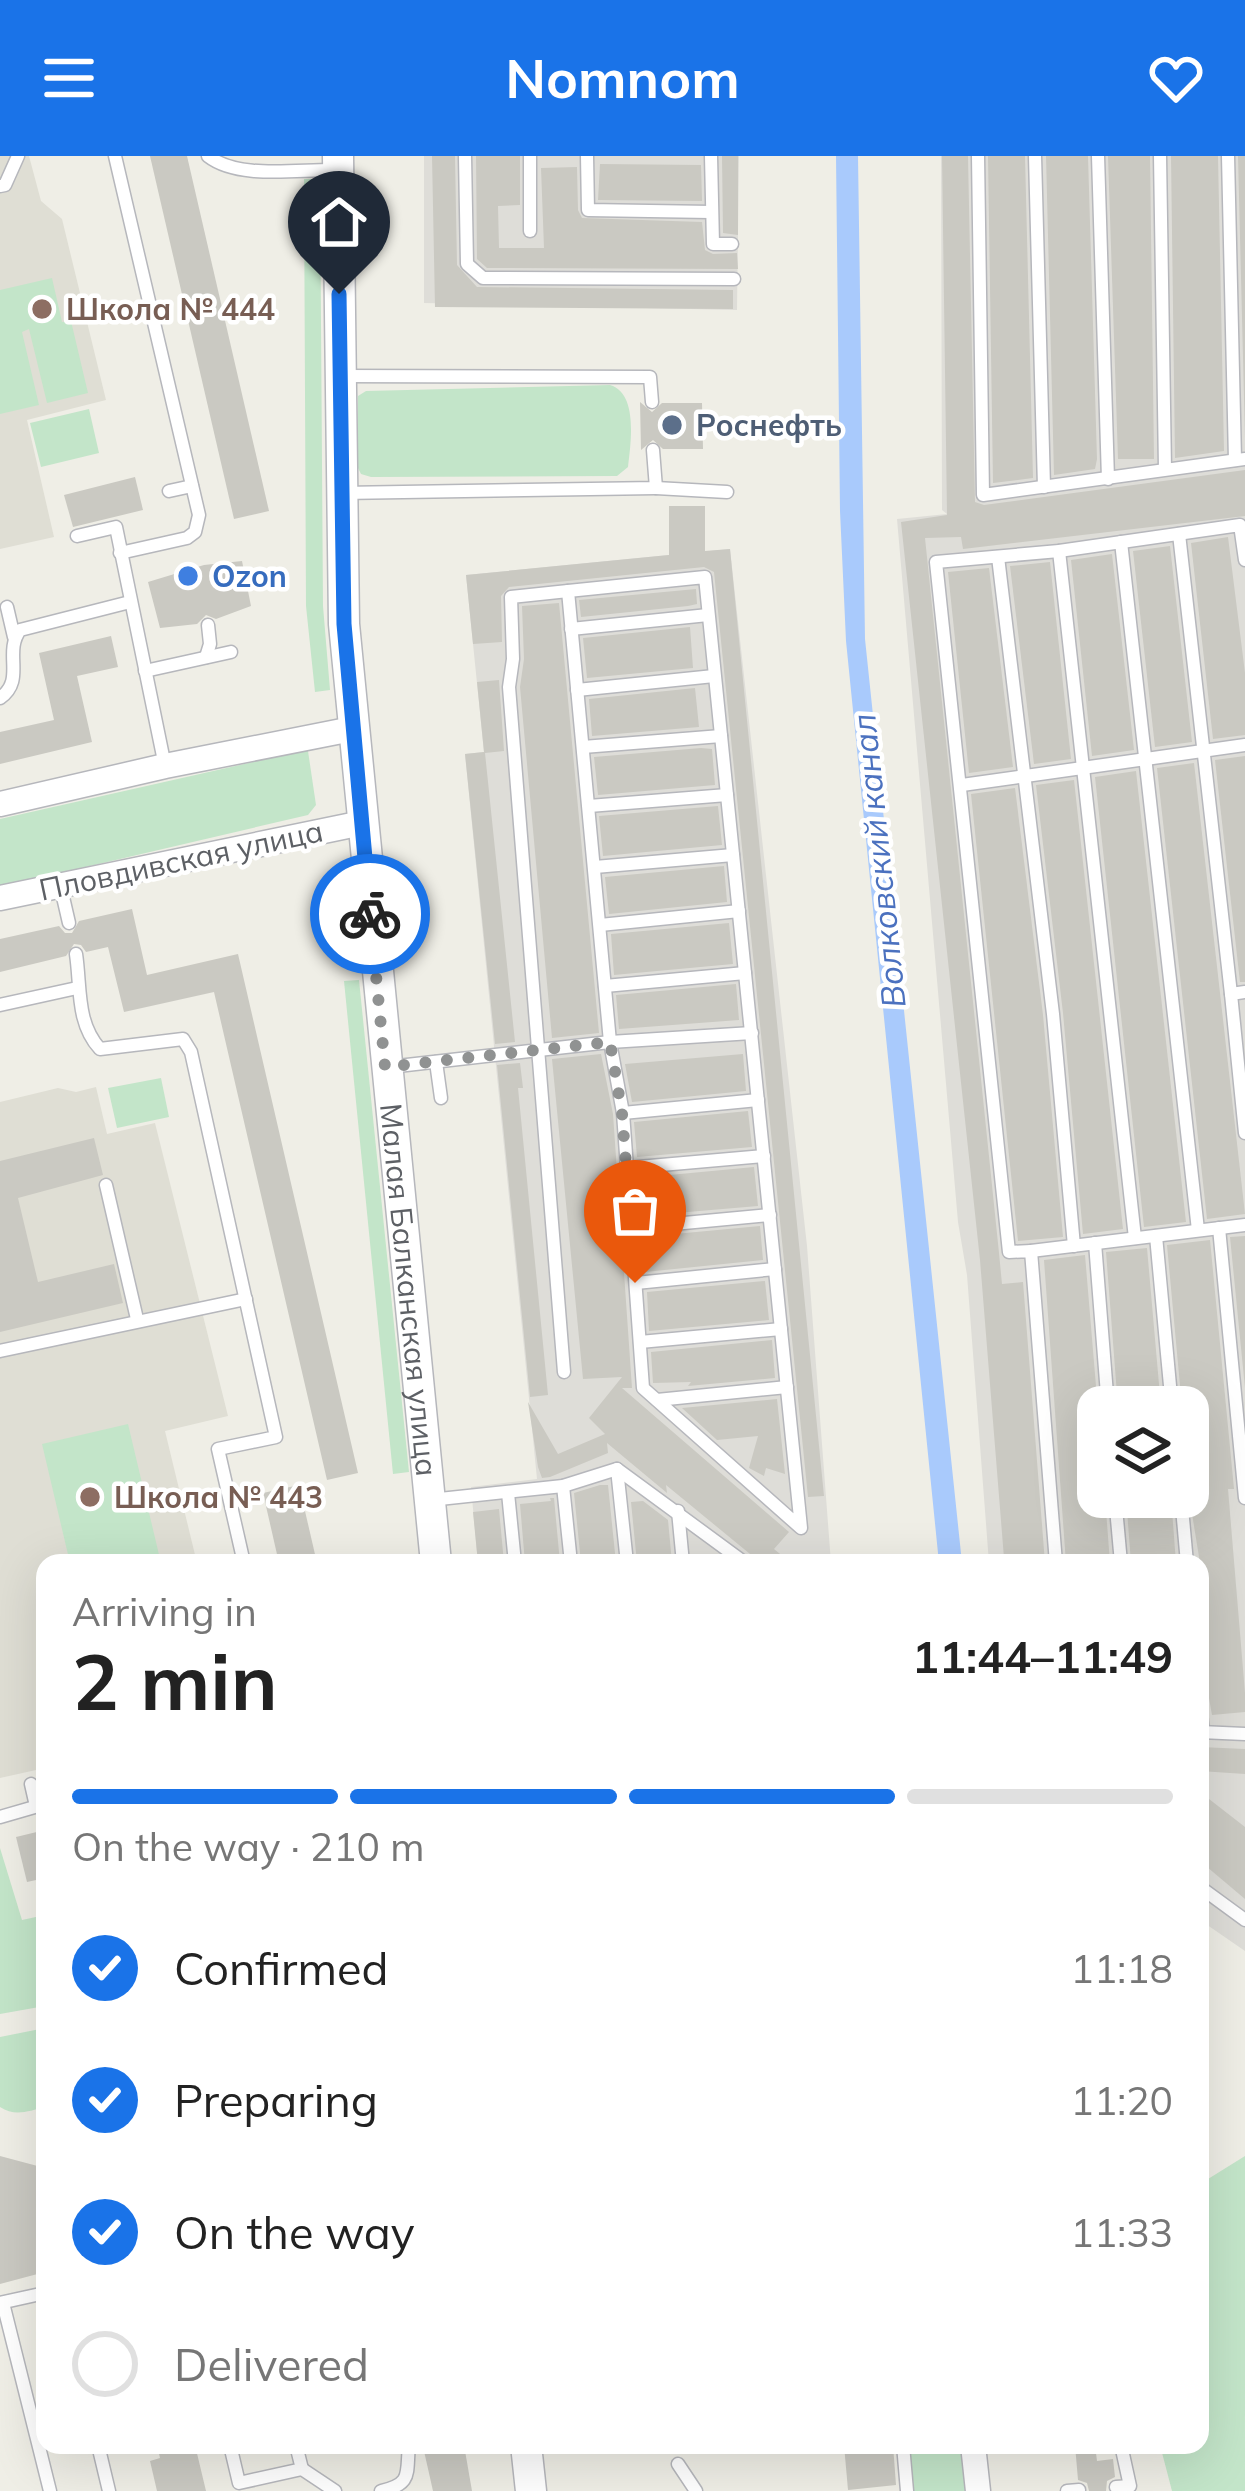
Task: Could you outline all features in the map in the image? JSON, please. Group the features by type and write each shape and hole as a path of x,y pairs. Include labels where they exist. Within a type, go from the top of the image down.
{"street":[{"name":"Малая Балканская улица","path":"338,163 344,624 435,1554"},
{"path":"0,804 352,729"},
{"name":"Пловдивская улица","path":"0,898 362,823"},
{"path":"527,2454 530,2491"},
{"path":"975,2454 978,2491"}],"lane":[{"path":"0,186 5,185 18,156"},
{"path":"115,156 199,515 195,532 187,538 120,553"},
{"path":"208,156 243,169 338,163"},
{"path":"465,156 467,264 483,278 734,279"},
{"path":"530,156 530,231"},
{"path":"587,156 588,210 711,212"},
{"path":"711,156 713,244 732,244"},
{"path":"978,156 983,494 1240,460 1228,156"},
{"path":"1035,156 1044,487"},
{"path":"1098,156 1108,479"},
{"path":"1160,156 1165,469"},
{"path":"339,376 650,377 652,402"},
{"path":"652,450 656,488"},
{"path":"169,491 192,486"},
{"path":"340,493 656,488 727,492"},
{"path":"1245,560 1240,526 936,562 1010,1252 1245,1225"},
{"path":"77,536 116,527 165,766"},
{"path":"1179,534 1238,993 1245,1133"},
{"path":"1121,542 1198,1231"},
{"path":"1059,551 1136,1238"},
{"path":"998,557 1053,1014 1074,1246"},
{"path":"564,1372 509,687 511,597 704,577 801,1528 643,1388 622,1113 610,1042 568,592"},
{"path":"14,637 26,626 130,602"},
{"path":"0,698 15,679 14,637 7,607"},
{"path":"571,629 708,615"},
{"path":"206,657 208,625"},
{"path":"145,671 231,652"},
{"path":"577,690 714,676"},
{"path":"583,747 721,736"},
{"path":"962,785 1245,745"},
{"path":"589,806 727,795"},
{"path":"595,867 733,855"},
{"path":"59,884 69,923"},
{"path":"600,925 739,911"},
{"path":"76,954 77,988 88,1036 100,1049 167,1039 184,1040 191,1052 276,1437 218,1449 242,1554"},
{"path":"605,986 745,974"},
{"path":"0,1005 77,988"},
{"path":"385,1067 610,1042 752,1033"},
{"path":"436,1061 441,1098"},
{"path":"622,1113 758,1100"},
{"path":"627,1168 764,1156"},
{"path":"106,1185 137,1319"},
{"path":"632,1228 770,1215"},
{"path":"1220,1228 1245,1498"},
{"path":"1156,1236 1170,1386"},
{"path":"1095,1243 1106,1386"},
{"path":"1031,1251 1055,1554"},
{"path":"635,1283 775,1269"},
{"path":"0,1351 246,1299"},
{"path":"640,1342 781,1329"},
{"path":"657,1400 787,1387"},
{"path":"429,1500 563,1486 617,1469"},
{"path":"617,1469 730,1554"},
{"path":"617,1469 626,1554"},
{"path":"206,1486 226,1481"},
{"path":"563,1486 570,1554"},
{"path":"508,1493 514,1554"},
{"path":"678,1511 682,1554"},
{"path":"1117,1518 1120,1554"},
{"path":"1182,1518 1186,1554"},
{"path":"1209,1732 1245,1734"},
{"path":"31,1784 36,1794"},
{"path":"0,1816 36,1806"},
{"path":"1209,1894 1245,1920"},
{"path":"36,2295 1,2303 36,2437"},
{"path":"40,2454 50,2491"},
{"path":"100,2454 109,2491"},
{"path":"232,2454 239,2487 302,2469"},
{"path":"298,2454 302,2469 335,2491"},
{"path":"382,2491 404,2481 408,2454"},
{"path":"903,2454 907,2491"},
{"path":"1116,2487 1130,2486 1123,2454"},
{"path":"678,2464 697,2491"},
{"path":"1067,2491 1079,2490"}],"shaded area":[{"name":"Школа № 444","path":"0,156 29,156 41,201 62,219 106,400 27,420 54,537 0,549"},
{"path":"424,156 739,156 737,310 424,303"},
{"path":"941,156 1245,156 1245,1951 1209,1926 1209,1554 988,1554 897,519 947,514 942,510"},
{"path":"730,549 807,1246 830,1554 477,1554 471,1487 537,1479 465,754 484,752 466,575"},
{"name":"Школа № 443","path":"96,1087 107,1134 155,1123 228,1416 165,1431 195,1554 36,1554 36,1770 0,1778 0,1102 58,1088 76,1092"}],"green space":[{"path":"304,179 320,179 323,606 330,690 315,692 306,606"},
{"path":"52,278 62,322 71,321 88,393 47,403 29,329 22,332 39,405 0,414 0,290"},
{"path":"610,385 625,398 631,420 628,467 617,476 371,477 361,474 357,466 358,396 366,391"},
{"path":"89,409 99,453 41,467 30,423"},
{"path":"308,751 316,805 308,815 0,887 0,819"},
{"path":"359,980 409,1472 393,1474 344,981"},
{"path":"161,1078 169,1117 117,1128 108,1088"},
{"path":"128,1424 159,1554 68,1554 42,1444"},
{"path":"0,1848 22,1920 36,1917 36,2008 0,2014"},
{"path":"36,2030 36,2109 11,2112 0,2107 0,2037"},
{"path":"1245,2156 1245,2491 1172,2491 1162,2454 1209,2454 1209,2178"},
{"path":"910,2454 963,2454 966,2491 914,2491"}],"water":[{"name":"Волковский канал","path":"836,156 858,156 865,639 961,1554 938,1554 846,641"}],"building":[{"path":"150,156 187,156 269,511 234,519"},
{"path":"432,156 455,156 457,265 477,287 733,290 733,309 435,307"},
{"path":"476,156 520,156 520,205 498,206 499,248 544,248 541,168 577,167 582,218 702,222 705,250 737,253 738,269 487,268 477,259"},
{"path":"722,156 738,156 738,235 723,233"},
{"path":"942,156 968,156 975,502 984,505 1245,470 1245,516 963,549 961,537 925,538 1002,1284 1023,1282 1044,1554 1004,1554 980,1260 901,522 947,515"},
{"path":"988,156 1025,156 1033,478 993,483"},
{"path":"1046,156 1088,156 1097,459 1095,469 1054,475"},
{"path":"1108,156 1150,156 1154,459 1118,459"},
{"path":"1171,156 1218,156 1224,451 1175,458"},
{"path":"1238,156 1245,156 1245,438"},
{"path":"600,164 701,165 702,201 598,200"},
{"name":"Роснефть","path":"640,402 652,412 662,403 702,403 703,449 663,449 653,440 641,450"},
{"path":"135,477 143,510 73,527 64,495"},
{"path":"669,506 705,506 705,551 730,549 824,1496 808,1497 714,572 704,567 509,587 501,596 502,642 473,644 466,575 669,555"},
{"path":"1228,537 1245,673 1245,735 1213,739 1191,543"},
{"path":"1170,546 1192,742 1155,747 1133,551"},
{"path":"1112,554 1134,750 1092,756 1071,560"},
{"path":"242,561 251,606 216,619 206,615 197,624 160,628 148,582 204,565"},
{"path":"1050,562 1071,759 1034,764 1010,566"},
{"path":"989,568 1013,767 969,773 948,572"},
{"path":"696,589 697,604 581,617 579,600"},
{"path":"559,603 599,1033 552,1038 520,687 522,606"},
{"path":"690,627 693,668 587,678 583,638"},
{"path":"111,636 118,667 77,676 92,742 0,764 0,732 54,720 39,653"},
{"path":"499,680 504,751 485,753 515,1042 495,1044 465,754 484,752 477,682"},
{"path":"695,688 699,727 592,736 589,699"},
{"path":"712,749 715,785 598,795 594,757"},
{"path":"1245,756 1245,982 1240,982 1215,760"},
{"path":"1194,763 1245,1214 1207,1219 1157,768"},
{"path":"1136,771 1186,1222 1144,1227 1095,777"},
{"path":"1074,780 1123,1229 1083,1234 1036,785"},
{"path":"1015,788 1043,1015 1063,1237 1018,1241 971,794"},
{"path":"718,806 722,845 603,856 599,816"},
{"path":"724,866 727,902 609,914 605,877"},
{"path":"132,909 147,975 238,954 358,1473 327,1480 214,992 124,1012 108,947 86,952 74,944 66,956 0,972 0,939 59,926 72,933 79,921"},
{"path":"729,923 733,964 614,975 611,934"},
{"path":"736,984 739,1020 619,1029 616,995"},
{"path":"601,1054 613,1114 632,1388 622,1388 789,1532 774,1549 780,1554 750,1554 607,1443 608,1453 542,1478 528,1402 558,1454 605,1434 589,1418 622,1377 583,1379 552,1059"},
{"path":"743,1054 746,1091 632,1102 625,1064"},
{"path":"520,1063 523,1088 518,1088 548,1395 530,1397 497,1065"},
{"path":"748,1111 752,1147 637,1157 634,1122"},
{"path":"94,1138 103,1175 18,1198 38,1282 114,1264 123,1303 0,1332 0,1161"},
{"path":"754,1167 758,1206 641,1216 638,1178"},
{"path":"760,1226 763,1260 645,1272 643,1237"},
{"path":"1245,1236 1245,1388 1230,1237"},
{"path":"1210,1240 1234,1489 1228,1489 1245,1712 1212,1715 1209,1554 1199,1554 1193,1518 1209,1518 1209,1386 1180,1386 1167,1245"},
{"path":"1147,1248 1159,1386 1116,1386 1106,1252"},
{"path":"1085,1255 1096,1386 1077,1386 1077,1518 1107,1518 1109,1554 1065,1554 1044,1260"},
{"path":"765,1281 769,1320 649,1331 647,1292"},
{"path":"772,1340 775,1378 688,1386 691,1382 653,1383 651,1352"},
{"path":"777,1399 785,1474 766,1468 764,1476 749,1468 758,1436 717,1440 682,1408"},
{"path":"299,1485 315,1554 277,1554 263,1493"},
{"path":"608,1485 615,1554 580,1554 574,1493"},
{"path":"554,1498 559,1554 524,1554 520,1504"},
{"path":"643,1501 668,1520 671,1554 636,1554 631,1502"},
{"path":"499,1509 503,1554 477,1554 473,1512"},
{"path":"1128,1518 1173,1518 1175,1554 1130,1554"},
{"path":"1209,1747 1245,1749 1245,1774 1209,1772"},
{"path":"1209,1799 1245,1827 1245,1899 1209,1869"},
{"path":"36,1832 36,1880 27,1882 16,1837"},
{"path":"0,2156 36,2166 36,2274 0,2284"},
{"path":"159,2454 197,2454 206,2491 157,2491 150,2461 160,2458"},
{"path":"425,2454 466,2454 472,2491 433,2491"},
{"path":"845,2454 894,2454 896,2485 848,2490"},
{"path":"1076,2454 1096,2454 1097,2461 1113,2459 1115,2477 1107,2481 1106,2491 1089,2491 1087,2483 1078,2480"}],"way so far":[{"path":"370,914 385,1067 610,1042 622,1113 635,1283"}],"place":[{"name":"Школа № 444","path":"42,309"},
{"name":"Роснефть","path":"672,425"},
{"name":"Ozon","path":"188,576"},
{"name":"Школа № 443","path":"90,1497"}],"route":[{"path":"339,294 340,556 370,914"}]}
